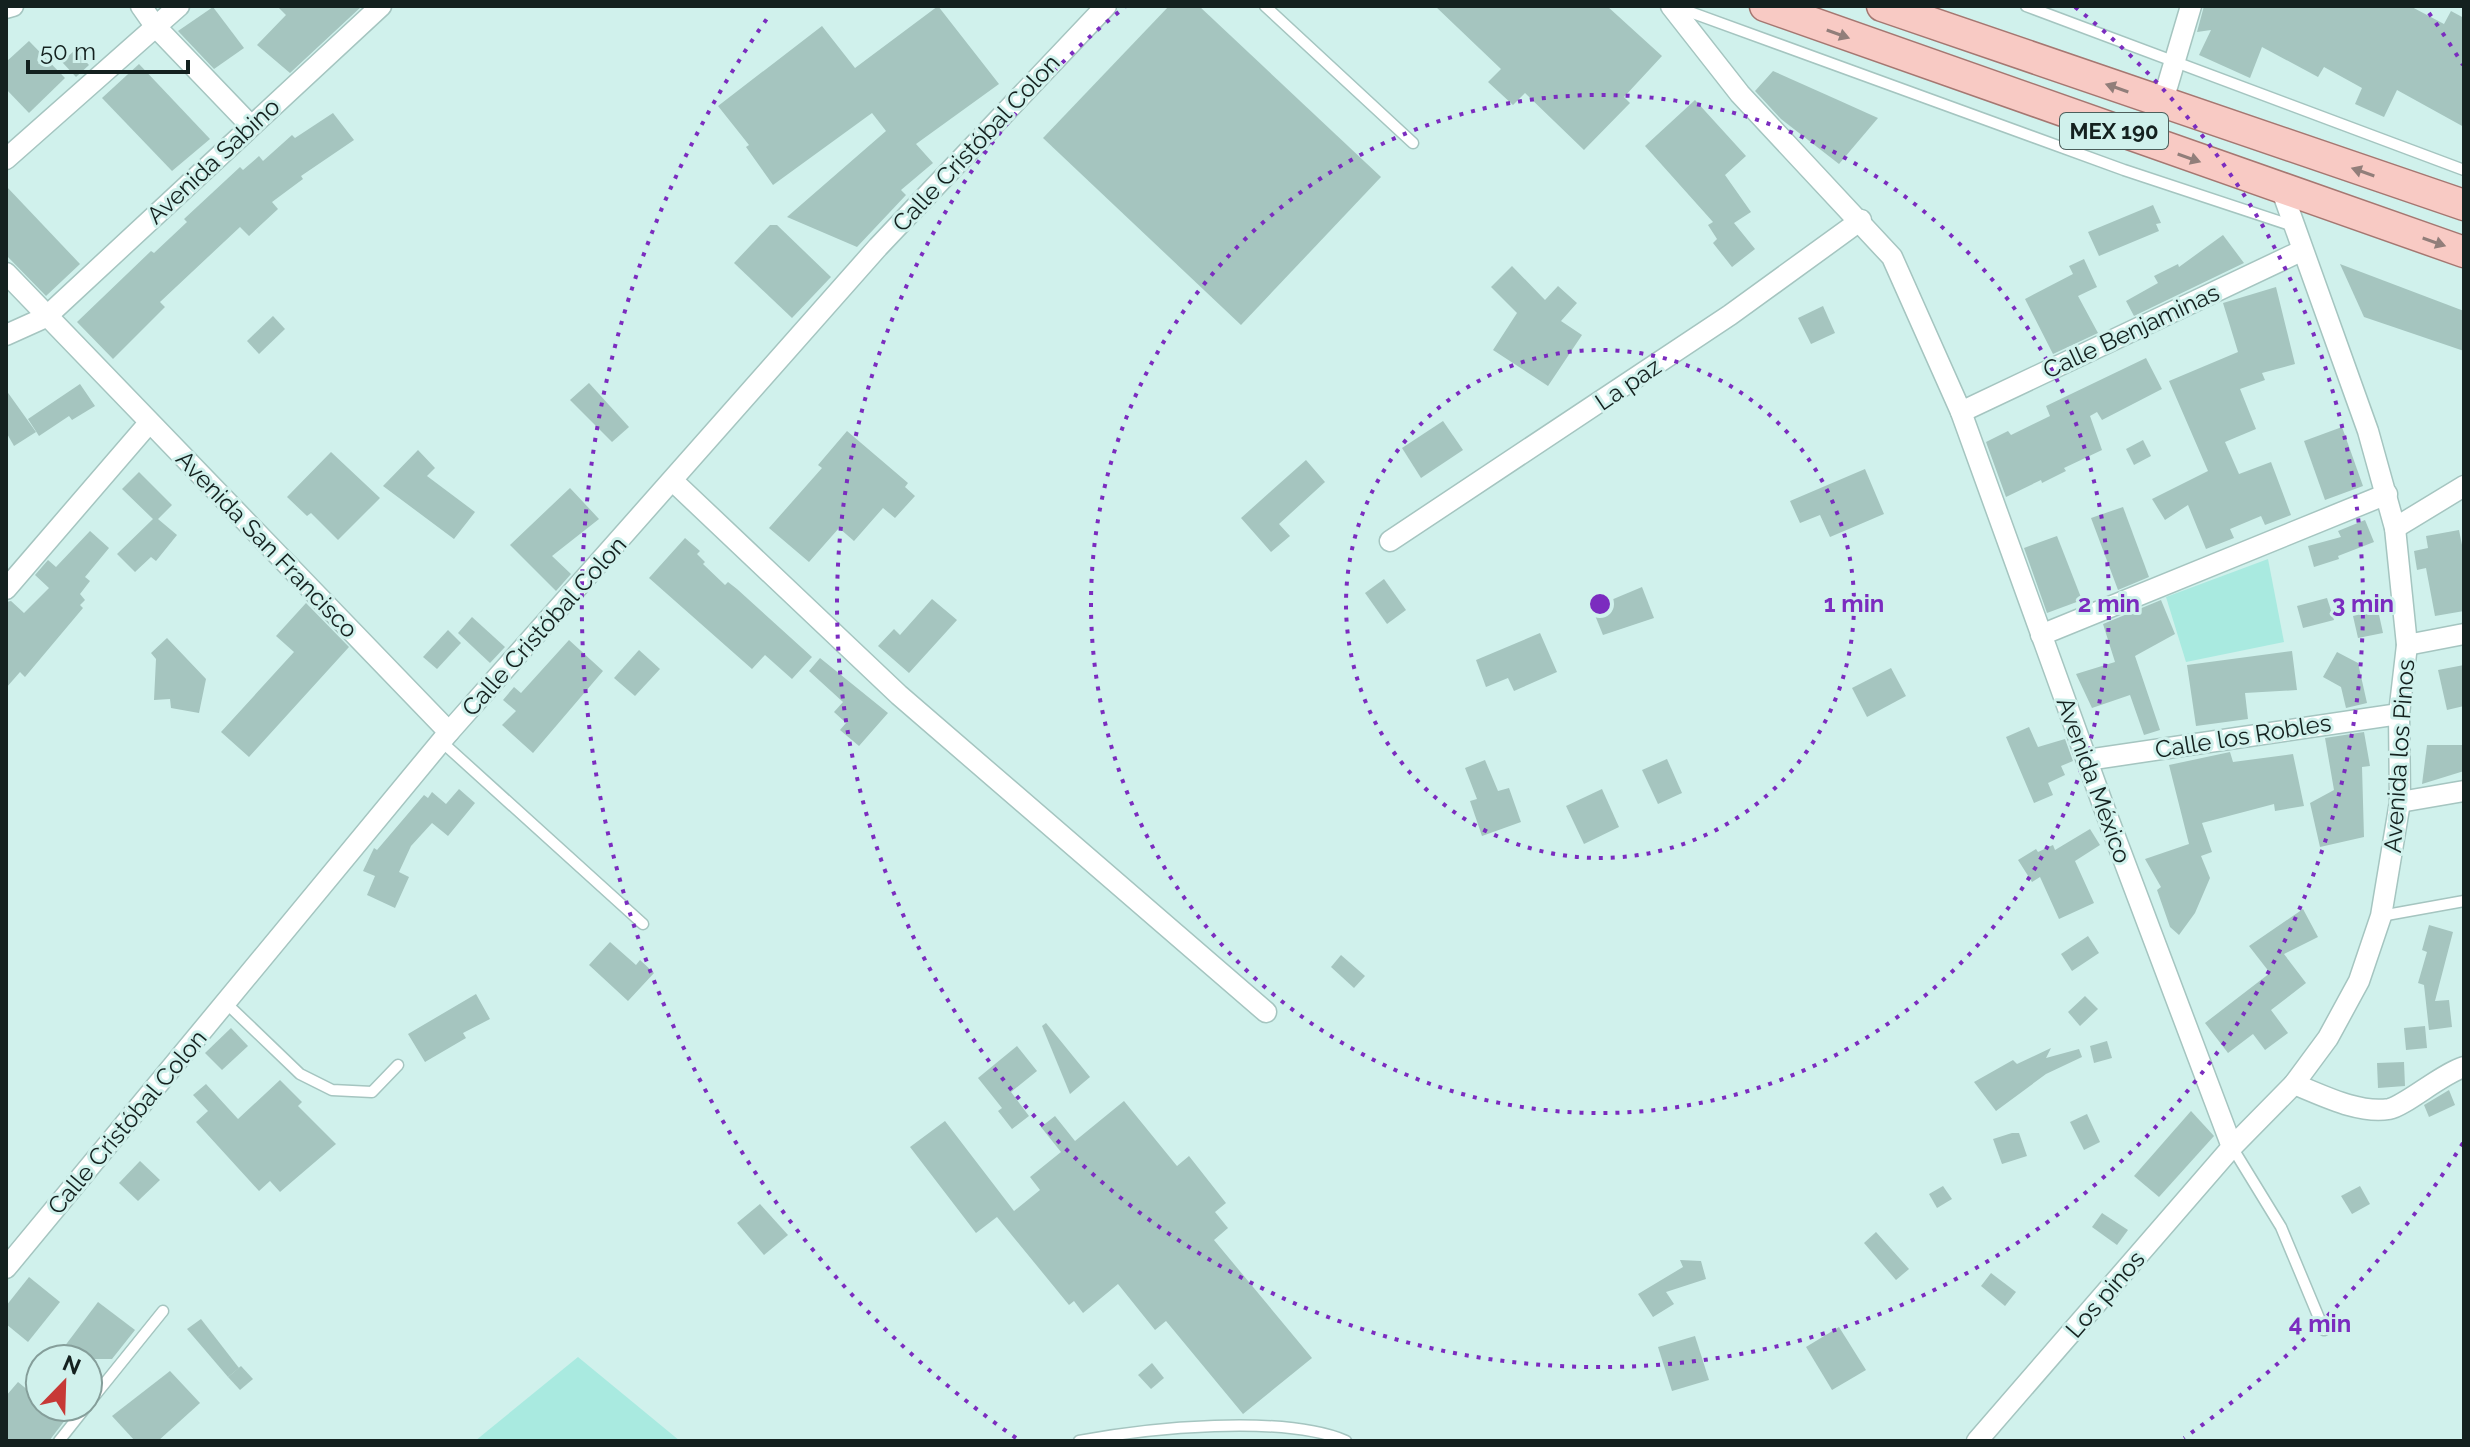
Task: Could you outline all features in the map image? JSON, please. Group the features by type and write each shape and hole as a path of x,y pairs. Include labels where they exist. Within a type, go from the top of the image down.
{"main road":[{"name":"MEX 190","path":"1765,6 2282,191 2464,252"},
{"name":"MEX 190","path":"1882,6 2464,205"}],"street":[{"path":"6,8 13,6"},
{"path":"141,6 155,26 251,126"},
{"path":"6,159 179,6"},
{"name":"Avenida Sabino","path":"6,335 46,317 381,6"},
{"name":"Calle Cristóbal Colon","path":"6,1268 446,738 878,247 1106,6"},
{"name":"Avenida México","path":"1672,6 1740,94 1861,220 1892,257 1961,412 2232,1147"},
{"path":"2162,104 2191,6"},
{"name":"Avenida los Pinos","path":"2232,1147 2294,1084 2328,1038 2359,981 2381,916 2400,802 2399,714 2407,645 2395,528 2368,431 2282,191"},
{"name":"La paz","path":"1390,541 1730,315 1861,220"},
{"name":"Calle Benjaminas","path":"1961,412 2301,251"},
{"name":"Avenida San Francisco","path":"6,273 446,738"},
{"path":"6,589 149,423"},
{"path":"673,481 899,695 1266,1012"},
{"path":"2395,528 2464,486"},
{"path":"2041,635 2387,494"},
{"path":"2407,645 2464,634"},
{"name":"Calle los Robles","path":"2087,760 2399,714"},
{"path":"2400,802 2464,791"},
{"path":"2294,1084 2349,1105 2390,1109 2444,1073 2464,1067"},
{"name":"Los pinos","path":"1977,1441 2232,1147"}],"lane":[{"path":"1265,6 1413,143"},
{"path":"1672,6 2124,170 2293,227"},
{"path":"2026,6 2464,170"},
{"path":"446,738 643,924"},
{"path":"2381,916 2464,901"},
{"path":"226,1003 300,1074 332,1090 372,1092 398,1065"},
{"path":"2232,1147 2281,1227 2324,1330"},
{"path":"104,1385 163,1311"},
{"path":"59,1441 73,1423"},
{"path":"1079,1441 1120,1433 1236,1427 1317,1432 1346,1441"}],"green space":[{"path":"2268,559 2284,642 2186,662 2166,597"},
{"path":"578,1357 680,1441 475,1441"}],"building":[{"path":"277,6 362,6 290,73 257,45 286,15"},
{"path":"938,6 999,84 916,144 933,163 901,190 906,195 857,247 787,217 886,131 872,113 773,185 746,147 749,145 718,106 822,26 855,68"},
{"path":"1169,6 1199,6 1381,177 1241,325 1043,138"},
{"path":"1435,6 1607,6 1662,56 1624,97 1630,103 1584,150 1525,93 1513,105 1488,82 1501,69"},
{"path":"2204,6 2410,6 2444,24 2451,11 2464,18 2464,127 2397,90 2384,117 2355,104 2362,88 2324,67 2318,77 2262,47 2250,78 2199,55 2211,30 2197,32"},
{"path":"213,7 244,48 214,69 178,31"},
{"path":"29,41 65,78 29,113 6,89 6,62"},
{"path":"75,50 89,65 76,77 62,62"},
{"path":"139,64 210,139 172,171 102,98"},
{"path":"1773,71 1878,118 1839,164 1781,119 1755,91"},
{"path":"1695,100 1746,156 1725,175 1751,212 1734,223 1755,249 1732,267 1713,243 1717,239 1708,225 1713,222 1645,146"},
{"path":"333,113 354,140 301,176 303,179 272,202 278,209 249,236 240,227 160,302 165,307 113,359 77,322 151,251 154,253 187,222 184,219 240,167 243,170 259,156 263,161 292,135 295,138"},
{"path":"6,186 80,264 46,296 6,255"},
{"path":"2153,205 2161,223 2156,224 2159,231 2099,256 2088,232"},
{"path":"770,225 777,225 831,277 792,318 734,263"},
{"path":"2223,235 2244,263 2134,316 2126,301 2158,283 2154,276 2178,264 2179,267"},
{"path":"2084,259 2097,287 2078,296 2098,333 2053,354 2025,299 2073,274 2069,266"},
{"path":"2340,264 2464,311 2464,351 2364,317"},
{"path":"1512,266 1545,300 1558,286 1577,303 1561,321 1582,335 1548,386 1493,350 1517,313 1491,287"},
{"path":"2276,287 2295,364 2262,373 2265,380 2240,389 2256,429 2225,442 2239,474 2271,462 2291,515 2265,525 2261,516 2230,529 2234,538 2206,549 2188,505 2165,520 2152,499 2208,471 2169,381 2238,352 2223,303"},
{"path":"1823,306 1835,333 1811,344 1798,318"},
{"path":"273,316 285,329 259,354 247,341"},
{"path":"2146,358 2162,389 2102,420 2097,412 2090,416 2102,450 2064,468 2066,471 2042,483 2041,480 2006,497 1986,442 2008,431 2011,435 2050,416 2046,406"},
{"path":"589,383 629,427 612,442 570,400"},
{"path":"80,384 95,406 72,420 69,416 39,436 28,419"},
{"path":"6,390 36,432 14,446 6,432"},
{"path":"1443,421 1463,450 1421,478 1402,448"},
{"path":"2342,427 2363,486 2325,500 2304,441"},
{"path":"847,431 908,483 905,487 915,496 895,518 883,508 854,541 839,528 809,562 769,528 822,468 818,465"},
{"path":"2143,440 2151,456 2134,465 2126,449"},
{"path":"418,450 435,468 427,476 475,512 454,539 383,486"},
{"path":"331,452 380,498 338,540 311,513 307,516 287,497"},
{"path":"1306,460 1325,482 1279,524 1290,536 1271,552 1241,518"},
{"path":"1865,469 1884,514 1830,537 1820,515 1800,523 1790,501"},
{"path":"139,472 172,505 158,519 177,535 156,561 151,557 135,572 117,554 153,519 122,489"},
{"path":"570,488 599,519 552,556 571,574 556,591 510,545"},
{"path":"2123,507 2149,577 2118,590 2091,518"},
{"path":"2365,520 2374,542 2314,567 2308,546 2341,537 2338,531"},
{"path":"2459,530 2464,555 2464,611 2435,616 2426,568 2417,570 2414,551 2428,548 2426,536"},
{"path":"90,531 109,548 85,577 90,581 80,594 85,600 80,605 83,608 25,677 20,672 6,688 6,602 11,601 24,613 49,588 35,575 48,560 56,567"},
{"path":"2057,536 2082,600 2047,613 2024,548"},
{"path":"685,538 700,551 697,554 705,562 703,564 725,585 728,582 737,589 812,657 792,679 765,655 752,669 649,578"},
{"path":"1384,579 1406,610 1387,624 1365,593"},
{"path":"1642,587 1654,618 1603,635 1592,608"},
{"path":"2327,598 2334,620 2303,628 2297,606"},
{"path":"932,599 957,620 909,673 878,646 894,629 900,635"},
{"path":"2161,600 2175,634 2135,656 2160,730 2144,735 2130,695 2092,708 2076,674 2115,662 2103,624"},
{"path":"306,603 349,647 249,757 221,732 294,652 276,636"},
{"path":"2378,610 2383,633 2358,638 2353,616"},
{"path":"472,617 505,647 490,663 458,633"},
{"path":"448,630 461,643 437,669 423,657"},
{"path":"1540,633 1557,672 1514,691 1508,678 1486,687 1476,660"},
{"path":"167,638 206,679 199,713 171,708 170,699 154,700 156,659 151,653"},
{"path":"569,640 603,671 533,753 502,725 516,711 503,700 514,687 521,693"},
{"path":"639,650 660,669 635,696 614,678"},
{"path":"2292,651 2297,690 2245,693 2248,719 2196,726 2187,665"},
{"path":"2337,652 2358,663 2367,703 2346,708 2341,687 2323,677"},
{"path":"820,658 888,713 859,746 840,730 846,723 834,712 843,702 809,671"},
{"path":"2464,665 2464,706 2447,710 2438,670"},
{"path":"1891,668 1906,696 1867,717 1852,688"},
{"path":"2029,727 2038,747 2065,739 2073,761 2061,766 2065,775 2048,783 2053,795 2034,803 2006,737"},
{"path":"2364,732 2370,766 2362,767 2364,837 2320,847 2310,803 2334,790 2325,738"},
{"path":"2427,745 2464,745 2464,771 2422,784"},
{"path":"2230,752 2233,762 2293,754 2304,806 2275,811 2274,804 2202,823 2212,852 2201,856 2210,878 2195,913 2179,935 2170,927 2157,890 2161,887 2145,859 2189,844 2169,765"},
{"path":"1667,759 1682,793 1658,804 1642,770"},
{"path":"1485,760 1498,791 1509,788 1521,822 1482,836 1470,801 1477,799 1465,768"},
{"path":"459,789 475,803 448,836 432,823 411,846 399,872 409,877 395,908 367,895 375,876 363,871 374,848 377,850 424,795 428,798 432,792 446,804"},
{"path":"1602,789 1619,827 1584,844 1566,806"},
{"path":"2090,829 2100,845 2075,861 2094,903 2059,919 2040,877 2032,882 2018,860 2036,849 2038,852 2053,845 2055,850"},
{"path":"2303,909 2318,937 2284,954 2306,983 2271,1010 2288,1033 2265,1050 2253,1034 2228,1053 2205,1023 2270,973 2249,946"},
{"path":"2429,925 2453,932 2435,1001 2449,1000 2452,1027 2429,1030 2424,985 2418,983 2427,952 2422,950"},
{"path":"2088,936 2099,953 2072,971 2061,954"},
{"path":"610,942 636,965 640,960 654,973 628,1001 589,965"},
{"path":"1341,955 1365,976 1354,988 1331,967"},
{"path":"476,994 490,1019 463,1033 466,1038 425,1062 408,1034"},
{"path":"2085,996 2098,1009 2080,1026 2068,1012"},
{"path":"1046,1023 1090,1077 1070,1094 1042,1026"},
{"path":"2425,1026 2427,1048 2406,1050 2404,1028"},
{"path":"231,1028 248,1046 222,1070 205,1053"},
{"path":"2107,1041 2112,1058 2094,1063 2090,1046"},
{"path":"1017,1046 1037,1071 1011,1092 1029,1116 1012,1129 998,1111 1002,1108 978,1078"},
{"path":"2051,1048 2046,1058 2079,1049 2082,1057 2046,1074 1996,1111 1974,1082 2013,1060 2017,1064"},
{"path":"2404,1062 2405,1086 2378,1088 2377,1063"},
{"path":"280,1080 302,1102 298,1106 336,1144 280,1192 270,1181 259,1191 196,1122 208,1111 193,1095 206,1084 238,1119"},
{"path":"2449,1090 2455,1105 2429,1117 2424,1105"},
{"path":"1124,1101 1177,1166 1189,1156 1226,1203 1215,1212 1228,1228 1214,1240 1312,1358 1243,1414 1166,1321 1155,1330 1118,1284 1083,1313 1074,1301 1069,1305 997,1217 976,1233 910,1147 945,1121 1014,1211 1040,1190 1030,1177 1061,1152 1041,1127 1055,1116 1075,1141"},
{"path":"2191,1111 2214,1136 2159,1197 2134,1176"},
{"path":"2087,1114 2100,1142 2084,1150 2070,1122"},
{"path":"2019,1133 2027,1156 2002,1164 1993,1139"},
{"path":"140,1161 160,1180 138,1201 119,1183"},
{"path":"1943,1186 1952,1199 1937,1208 1929,1194"},
{"path":"2360,1186 2370,1204 2352,1214 2341,1196"},
{"path":"760,1204 788,1235 764,1255 737,1223"},
{"path":"2102,1213 2128,1230 2117,1245 2092,1227"},
{"path":"1876,1232 1909,1269 1896,1280 1864,1243"},
{"path":"1680,1260 1701,1261 1706,1279 1666,1292 1674,1304 1653,1317 1638,1294 1683,1267"},
{"path":"1991,1273 2016,1292 2005,1306 1981,1286"},
{"path":"29,1277 60,1302 28,1342 6,1324 6,1306"},
{"path":"98,1302 135,1330 112,1359 104,1359 104,1343 67,1343"},
{"path":"201,1319 239,1368 228,1377 187,1329"},
{"path":"1839,1327 1866,1370 1832,1390 1806,1347"},
{"path":"1695,1336 1709,1380 1672,1391 1658,1347"},
{"path":"1152,1363 1164,1378 1151,1389 1138,1375"},
{"path":"241,1366 253,1379 240,1390 228,1377"},
{"path":"170,1371 200,1403 158,1441 135,1441 112,1416"},
{"path":"18,1382 24,1387 24,1423 63,1423 49,1441 6,1441 6,1396"}]}
